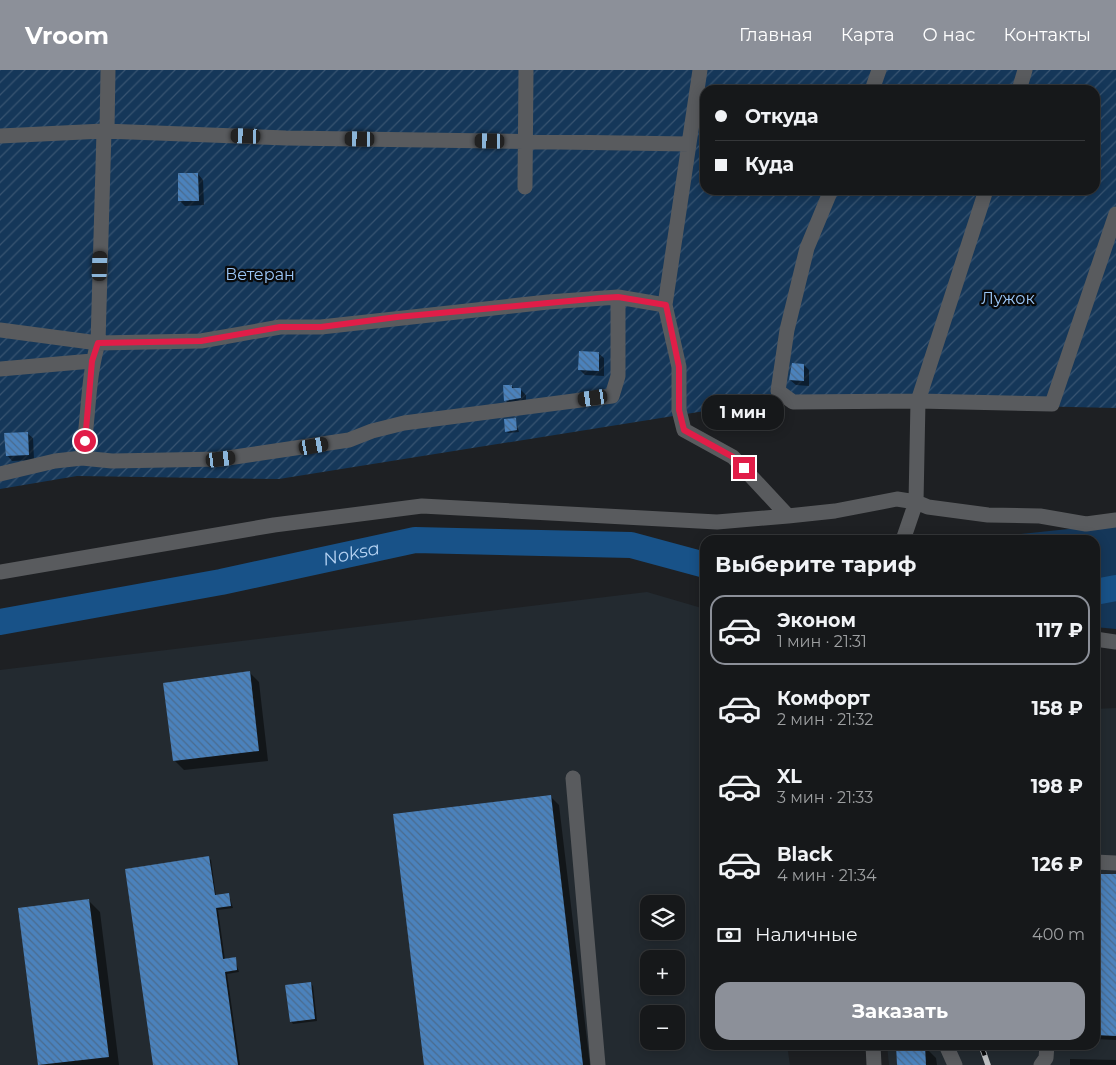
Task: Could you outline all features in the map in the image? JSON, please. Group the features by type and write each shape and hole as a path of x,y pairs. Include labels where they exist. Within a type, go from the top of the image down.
{"lane":[{"path":"82,458 88,425 92,361 98,343 108,70"},
{"path":"526,70 526,187"},
{"path":"700,70 666,305 679,367 679,410 684,430 733,457 788,516"},
{"path":"874,85 880,70"},
{"path":"1020,85 1025,70"},
{"path":"0,136 106,131 296,138 689,144"},
{"path":"829,195 807,248 787,330 778,391 793,402 918,400 1052,404 1116,214"},
{"path":"905,535 916,502 918,400 984,195"},
{"path":"0,330 98,343 201,341 280,327 321,327 406,316 618,297 666,305"},
{"path":"0,474 55,461 82,458 112,461 221,459 350,440 372,431 404,423 612,396 618,376 618,297"},
{"path":"0,369 92,361"},
{"path":"0,572 274,525 422,506 718,522 835,511 897,499 916,502 928,507 988,515 1040,516 1086,524 1116,520"},
{"path":"1100,640 1116,642"},
{"path":"573,778 598,1065"},
{"path":"1100,862 1116,862"},
{"path":"873,1050 874,1065"},
{"path":"948,1050 955,1065"},
{"path":"1042,1065 1046,1058 1047,1050"}],"shaded area":[{"path":"647,592 700,608 700,1050 788,1050 790,1065 0,1065 0,670"},
{"path":"1116,708 1116,1065 889,1065 888,1050 1100,1050 1100,709"}],"green space":[{"name":"Ветеран","path":"0,70 1116,70 1116,408 773,400 279,479 77,476 0,489"},
{"path":"1116,524 1116,629 1100,627 1100,535 1012,535"}],"building":[{"path":"178,173 198,173 199,201 178,201"},
{"path":"579,351 599,352 599,371 578,370"},
{"path":"792,363 804,364 804,381 789,380"},
{"path":"503,385 521,388 521,398 504,401"},
{"path":"516,418 517,430 505,432 504,419"},
{"path":"28,432 29,455 6,456 4,433"},
{"path":"250,671 259,751 173,761 163,683"},
{"path":"551,795 583,1065 424,1065 393,814"},
{"path":"209,856 215,895 229,893 231,906 216,908 223,959 236,957 237,970 225,972 238,1065 153,1065 125,869"},
{"path":"1100,874 1116,874 1116,1036 1100,1035"},
{"path":"89,899 109,1057 38,1065 18,908"},
{"path":"311,982 315,1019 290,1022 285,985"},
{"path":"896,1050 925,1050 926,1065 897,1065"}],"waterway":[{"name":"Noksa","path":"0,622 221,582 415,540 631,545 700,564"},
{"name":"Noksa","path":"1100,591 1116,588"}],"railway":[{"path":"983,1050 988,1065"}],"route":[{"path":"85,441 88,425 92,361 98,343 201,341 280,327 321,327 397,317 618,297 666,305 679,367 679,410 684,430 733,457 744,468"}],"park label":[{"name":"Лужок","path":"1008,298"}]}
